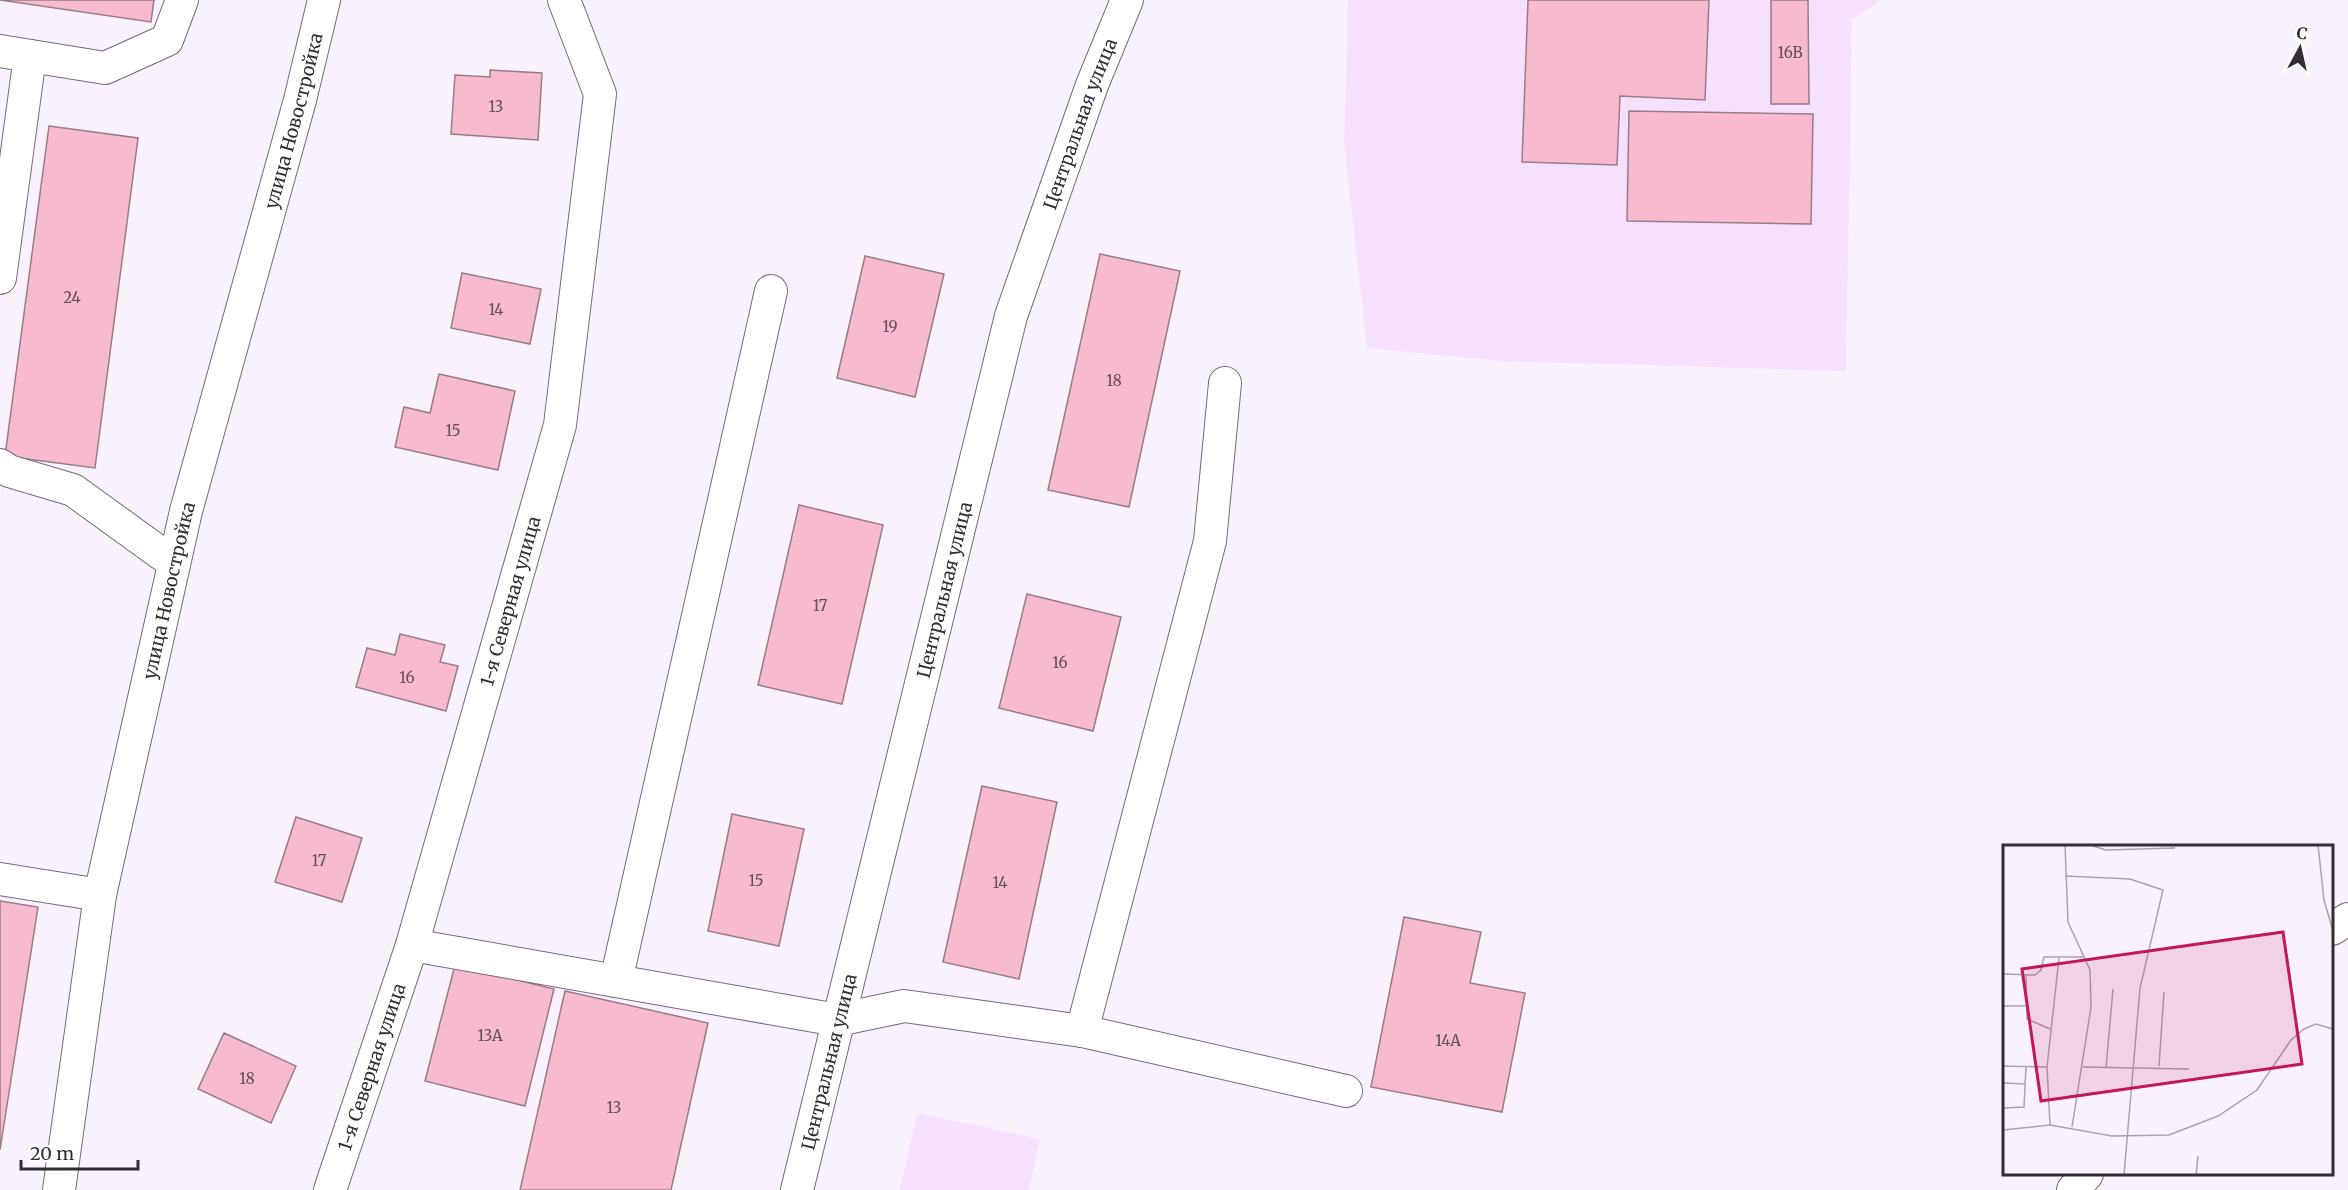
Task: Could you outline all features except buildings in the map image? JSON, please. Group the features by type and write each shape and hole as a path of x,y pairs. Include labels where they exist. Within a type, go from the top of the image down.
{"street":[{"path":"0,278 15,53 105,68 167,40 182,0"},
{"name":"улица Новостройка","path":"59,1190 100,895 186,511 300,100 324,0"},
{"name":"1-я Северная улица","path":"330,1190 412,945 560,425 600,94 564,0"},
{"name":"Центральная улица","path":"797,1190 1011,316 1092,85 1127,0"},
{"path":"616,981 771,291"},
{"path":"1082,1032 1210,541 1225,383"},
{"path":"0,465 9,471 73,490 174,563"},
{"path":"0,879 100,895"},
{"path":"2333,928 2348,919"},
{"path":"412,945 837,1020 904,1006 1082,1032 1346,1091"},
{"path":"2073,1190 2086,1175"}],"shaded area":[{"path":"1348,0 1880,0 1852,20 1846,371 1503,361 1367,348 1344,142"},
{"path":"917,1113 1040,1139 1029,1190 900,1190"}]}
